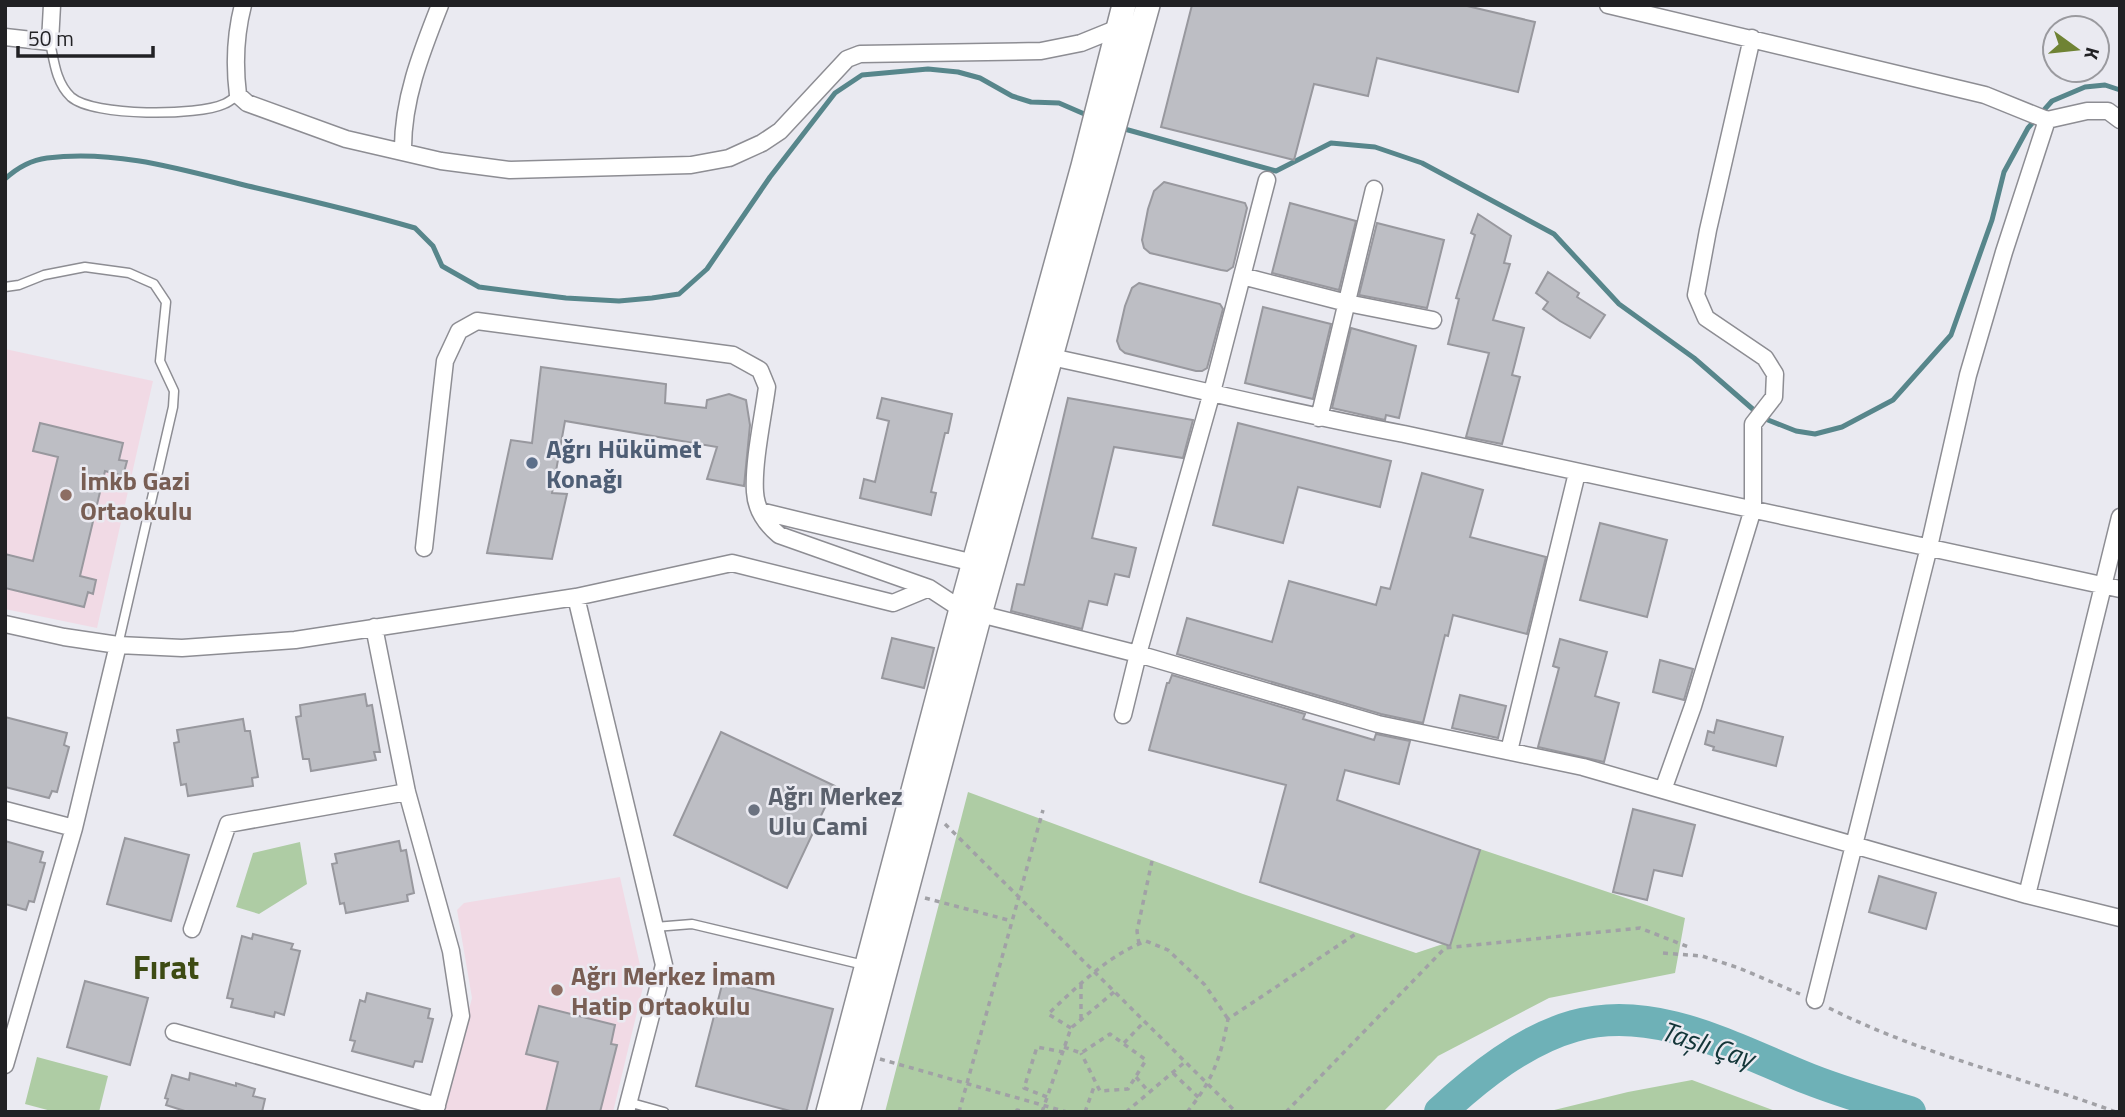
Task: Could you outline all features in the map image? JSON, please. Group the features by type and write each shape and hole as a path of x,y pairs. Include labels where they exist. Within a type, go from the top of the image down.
{"main road":[{"path":"828,1112 867,965 971,612 1051,357 1094,166 1110,60 1124,5"},
{"path":"848,1112 929,807 971,612 974,563 1094,166 1132,69 1148,5"}],"street":[{"path":"5,37 50,43 52,5"},
{"path":"243,5 236,31 234,65 238,95 258,108 346,139 441,161 510,170 691,165 729,158 762,143 780,131 846,59 860,54 1041,51 1082,43 1118,28"},
{"path":"403,152 403,125 409,93 440,5"},
{"path":"1608,5 1985,95 2047,120 2087,111 2108,111 2120,120"},
{"path":"1663,790 1693,706 1753,509 1753,424 1774,397 1775,374 1765,358 1706,318 1696,295 1708,230 1752,38"},
{"path":"1815,1000 1929,547 1968,375 2047,120"},
{"path":"1123,715 1267,180"},
{"path":"1319,418 1374,189"},
{"path":"1242,276 1347,303 1433,320"},
{"path":"424,548 445,361 459,331 477,321 733,355 760,370 767,387 755,493 760,511 769,526 779,535 929,588 971,612 1138,654 1378,724 1583,767 2027,895 2120,918"},
{"path":"1051,357 1319,418 2120,589"},
{"path":"1509,751 1577,473"},
{"path":"760,511 974,563"},
{"path":"2027,895 2101,585 2120,517"},
{"path":"5,624 118,645 182,648 295,640 576,597 732,563 893,603 929,588"},
{"path":"576,597 664,965 627,1107"},
{"path":"174,1032 436,1109 461,1016 451,951 407,792 374,627"},
{"path":"5,1065 9,1041 74,828 118,645"},
{"path":"192,929 228,824 407,792"},
{"path":"5,810 74,828"}],"lane":[{"path":"50,43 61,85 71,97 100,110 132,113 198,109 223,104 238,95"},
{"path":"5,287 19,285 44,275 85,267 100,267 129,273 155,284 166,302 160,361 174,391 173,407 118,645"},
{"path":"655,927 692,924 867,965"},
{"path":"627,1107 664,1112"}],"path":[{"path":"929,807 1236,1112"},
{"path":"959,1112 1043,810"},
{"path":"1139,944 1137,931 1152,861"},
{"path":"906,894 1012,921"},
{"path":"1286,1112 1446,948 1640,928 1691,948"},
{"path":"1228,1019 1357,933"},
{"path":"1071,1028 1048,1014 1094,972 1139,944 1146,942 1168,950 1205,985 1228,1019 1225,1038 1208,1084 1187,1112"},
{"path":"1663,953 1702,956 1739,968 1815,1000 1858,1022 1937,1052 2116,1112"},
{"path":"1081,984 1081,1020"},
{"path":"1042,1112 1071,1028 1114,992"},
{"path":"1123,1044 1144,1022"},
{"path":"1047,1097 1024,1087 1037,1047 1081,1053 1110,1034 1146,1060 1128,1089 1100,1091 1081,1053"},
{"path":"864,1054 1067,1112"},
{"path":"1126,1112 1185,1062"},
{"path":"1173,1073 1199,1098"},
{"path":"1136,1077 1149,1092"},
{"path":"1085,1112 1096,1083"},
{"path":"1016,1112 1024,1112"}],"shaded area":[{"name":"İmkb Gazi Ortaokulu","path":"5,349 153,381 97,628 5,609"},
{"name":"Ağrı Merkez İmam Hatip Ortaokulu","path":"620,877 644,983 613,1112 443,1112 472,998 457,910 464,903"}],"green space":[{"path":"968,792 1243,894 1416,953 1446,943 1477,848 1685,918 1675,973 1549,998 1438,1056 1383,1112 885,1112"},
{"path":"300,842 307,884 259,914 236,907 253,853"},
{"path":"37,1057 108,1076 99,1112 55,1112 25,1104"},
{"path":"1692,1080 1778,1112 1546,1112 1628,1092"}],"building":[{"path":"1192,5 1463,5 1535,22 1518,92 1377,58 1368,96 1314,84 1294,160 1161,127"},
{"path":"1164,182 1245,203 1247,208 1233,267 1227,271 1221,270 1150,253 1144,248 1142,240 1148,209 1154,191"},
{"path":"1290,203 1356,221 1339,290 1272,273"},
{"path":"1478,214 1511,236 1504,263 1510,264 1493,320 1524,328 1512,375 1520,377 1502,444 1466,437 1489,353 1448,344 1459,299 1456,298 1475,235 1471,233"},
{"path":"1377,223 1444,240 1427,308 1359,295"},
{"path":"1548,272 1579,293 1577,297 1605,315 1590,338 1543,309 1548,302 1536,293"},
{"path":"1139,283 1220,304 1223,309 1207,368 1196,371 1125,353 1120,349 1117,341 1125,306 1132,288"},
{"path":"1263,307 1331,324 1313,399 1245,383"},
{"path":"1351,328 1416,346 1399,418 1386,415 1385,420 1332,408"},
{"name":"Ağrı Hükümet Konağı","path":"541,367 666,384 665,403 706,408 707,400 729,394 746,400 750,425 744,486 707,479 717,447 565,421 552,493 567,494 552,559 487,553 511,440 532,443"},
{"path":"882,398 952,414 931,492 936,493 931,515 860,498 864,479 875,482 889,421 877,418"},
{"path":"1068,398 1193,420 1183,458 1114,447 1092,538 1136,548 1129,577 1115,574 1107,605 1089,601 1082,629 1011,611 1017,584 1024,585"},
{"path":"40,423 123,443 119,460 127,461 123,476 105,471 80,576 96,580 93,594 88,592 84,607 5,588 5,554 33,561 58,457 33,451"},
{"path":"1238,423 1391,461 1380,507 1298,487 1283,543 1213,525"},
{"path":"1422,473 1483,490 1470,537 1546,557 1527,634 1453,615 1448,636 1445,635 1423,723 1381,714 1177,654 1187,618 1272,642 1289,581 1376,605 1381,587 1390,589"},
{"path":"1600,523 1667,540 1647,617 1580,600"},
{"path":"892,638 934,648 924,688 882,678"},
{"path":"1560,639 1607,652 1595,696 1619,703 1604,762 1538,747 1559,668 1553,666"},
{"path":"1660,660 1693,669 1684,700 1653,692"},
{"path":"1172,675 1305,714 1303,719 1374,740 1376,734 1410,741 1399,784 1345,770 1337,800 1480,850 1450,946 1260,882 1286,785 1149,750 1167,683"},
{"path":"365,694 367,706 372,705 380,752 374,752 376,760 311,771 309,759 303,759 296,717 301,716 300,705"},
{"path":"1460,695 1506,706 1498,738 1452,728"},
{"path":"5,717 67,733 64,745 69,747 57,792 52,791 49,798 5,787"},
{"path":"243,719 245,731 250,731 258,777 252,778 253,786 188,796 186,784 181,785 174,743 179,742 177,730"},
{"path":"1717,720 1783,737 1776,766 1713,750 1714,747 1705,744 1708,731 1714,733"},
{"name":"Ağrı Merkez Ulu Cami","path":"721,732 835,786 787,888 674,835"},
{"path":"1633,809 1695,825 1682,876 1654,870 1647,900 1613,892"},
{"path":"125,838 189,855 171,921 107,904"},
{"path":"5,841 43,852 40,862 45,863 34,902 29,901 26,910 5,904"},
{"path":"399,841 401,851 406,850 414,893 407,895 408,901 346,913 344,903 340,904 332,864 337,863 335,854"},
{"path":"1879,876 1936,893 1926,929 1869,912"},
{"path":"253,934 293,944 291,949 300,951 284,1015 275,1012 274,1017 231,1007 233,999 227,998 242,936 252,939"},
{"path":"85,981 148,998 130,1065 67,1047"},
{"path":"723,981 833,1009 806,1112 794,1112 696,1086"},
{"path":"367,993 430,1009 428,1018 433,1019 422,1062 415,1061 413,1067 352,1051 355,1041 350,1040 360,1000 365,1002"},
{"path":"539,1006 615,1025 611,1044 617,1045 600,1112 546,1112 558,1062 526,1054"},
{"path":"190,1073 255,1089 253,1096 265,1099 262,1112 188,1112 166,1105 168,1099 165,1098 172,1075 189,1080"}],"waterway":[{"path":"5,179 24,165 47,158 98,156 149,163 415,228 433,246 442,266 479,287 566,298 619,301 679,294 707,269 770,177 835,93 862,75 928,69 958,72 980,78 1012,96 1031,102 1059,103 1089,116"},
{"path":"1121,128 1276,171 1331,143 1375,147 1422,163 1554,234 1619,304 1694,358 1763,418 1796,431 1815,434 1842,427 1893,400 1951,335 1992,220 2004,172 2028,128 2052,101 2085,87 2105,85 2120,90"},
{"name":"Taşlı Çay","path":"1440,1112 1502,1061 1537,1040 1574,1026 1604,1020 1635,1020 1694,1033 1821,1084 1910,1112"}],"place":[{"name":"Ağrı Hükümet Konağı","path":"532,463"},
{"name":"İmkb Gazi Ortaokulu","path":"66,495"},
{"name":"Ağrı Merkez Ulu Cami","path":"754,810"},
{"name":"Ağrı Merkez İmam Hatip Ortaokulu","path":"557,990"}],"district":[{"name":"Fırat","path":"166,967"}]}
